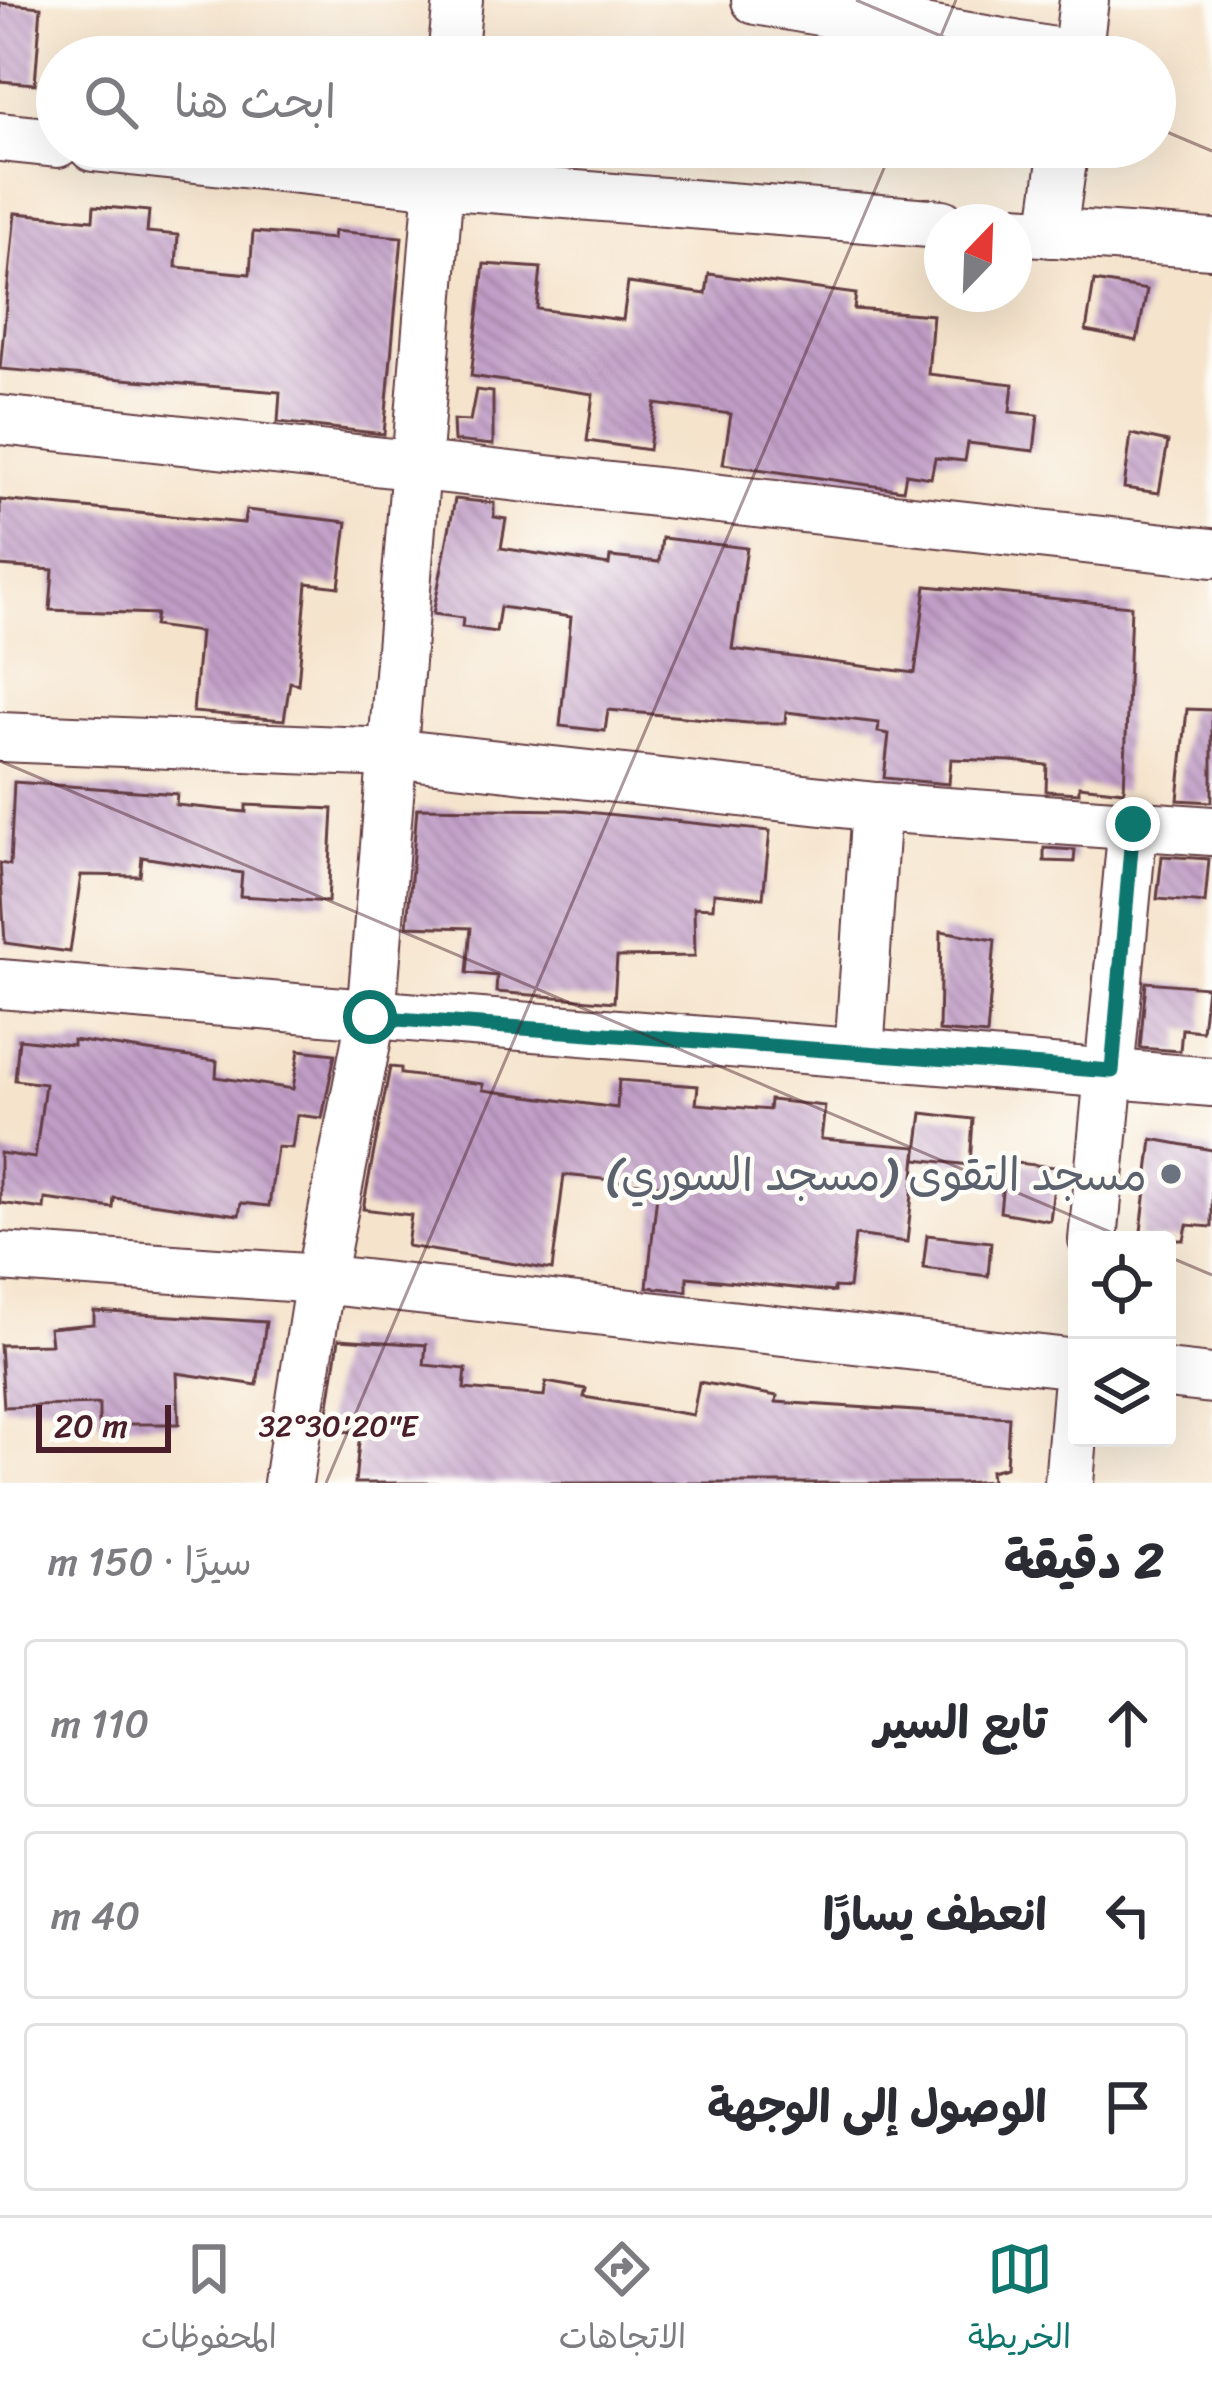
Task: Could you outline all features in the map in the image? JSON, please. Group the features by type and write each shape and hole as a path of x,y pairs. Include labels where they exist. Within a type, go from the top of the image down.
{"street":[{"path":"454,36 458,0"},
{"path":"756,0 962,36"},
{"path":"1080,36 1084,0"},
{"path":"0,137 36,141"},
{"path":"288,1483 320,1279 370,1017 440,168"},
{"path":"466,168 924,222"},
{"path":"1056,168 1033,232 1212,244"},
{"path":"0,420 1212,554"},
{"path":"0,736 392,753 876,807 1212,831"},
{"path":"859,1053 876,807"},
{"path":"1094,1231 1133,824"},
{"path":"0,983 370,1017 1212,1082"},
{"path":"0,1257 320,1279 1068,1363"},
{"path":"1176,1375 1212,1379"},
{"path":"1069,1483 1072,1447"}],"building":[{"path":"0,3 41,7 35,84 0,81"},
{"path":"94,206 149,211 147,232 178,235 176,267 250,274 253,232 333,239 334,231 402,237 384,434 278,422 280,392 0,369 15,213 93,220"},
{"path":"484,264 541,268 537,309 623,320 628,283 706,294 709,274 856,294 854,309 933,315 928,374 1013,384 1010,412 1038,415 1034,451 968,443 965,461 935,458 931,478 906,474 903,490 723,464 731,414 655,404 649,450 587,441 593,394 471,376"},
{"path":"1094,281 1147,290 1137,341 1086,331"},
{"path":"476,390 493,392 493,445 454,441 453,420 470,421"},
{"path":"1131,434 1168,442 1159,493 1124,488"},
{"path":"455,499 494,503 494,517 506,519 501,548 609,565 610,557 659,562 662,538 747,548 732,649 915,673 926,586 1131,606 1124,791 1079,786 1079,793 1046,791 1047,765 1011,761 951,759 949,784 884,778 889,734 878,732 879,723 786,712 785,723 748,723 608,710 605,731 560,726 571,617 500,607 496,632 462,627 463,618 433,614"},
{"path":"0,500 244,523 246,510 347,522 339,587 307,583 298,684 290,682 284,720 193,712 200,632 154,626 156,614 50,610 53,570 0,566"},
{"path":"1187,709 1212,710 1212,802 1178,800"},
{"path":"14,782 177,794 176,805 246,812 246,805 333,809 328,902 240,896 242,873 142,857 140,876 81,875 70,952 5,943 0,863 10,865"},
{"path":"417,808 568,810 770,831 763,898 714,893 713,908 694,907 695,956 617,957 614,1002 496,992 497,976 467,973 471,928 407,926"},
{"path":"1044,848 1075,850 1074,862 1044,861"},
{"path":"1162,856 1209,859 1205,903 1157,899"},
{"path":"941,931 995,940 987,1035 939,1031"},
{"path":"1146,982 1207,987 1202,1031 1182,1029 1180,1051 1140,1048"},
{"path":"19,1039 73,1045 73,1040 217,1061 216,1077 293,1089 299,1050 335,1054 322,1118 297,1115 292,1148 277,1147 269,1206 241,1203 239,1215 114,1198 113,1208 45,1199 44,1209 0,1203 0,1153 35,1158 45,1084 15,1080"},
{"path":"390,1067 401,1068 401,1074 483,1084 483,1090 617,1108 619,1080 698,1086 696,1104 769,1110 770,1100 825,1106 821,1139 917,1147 907,1242 855,1235 849,1288 834,1287 834,1292 687,1277 687,1291 647,1287 658,1185 564,1175 552,1270 407,1246 411,1215 363,1209"},
{"path":"922,1113 973,1119 970,1165 916,1159"},
{"path":"1152,1139 1212,1150 1212,1227 1187,1225 1184,1240 1176,1240 1176,1231 1141,1231"},
{"path":"1005,1162 1056,1167 1050,1221 1000,1212"},
{"path":"927,1235 991,1242 988,1276 923,1268"},
{"path":"94,1311 266,1322 257,1385 177,1373 179,1424 99,1424 99,1404 4,1407 0,1345 51,1344 49,1328 94,1324"},
{"path":"339,1339 426,1345 424,1365 466,1369 464,1389 544,1396 546,1382 586,1389 584,1397 693,1415 699,1382 777,1396 776,1402 1009,1417 1006,1467 990,1471 991,1481 960,1483 355,1483 360,1432 325,1431"}],"place":[{"name":"مسجد التقوى (مسجد السوري)","path":"1171,1174"}],"route":[{"path":"370,1017 1112,1071 1133,824"}]}
